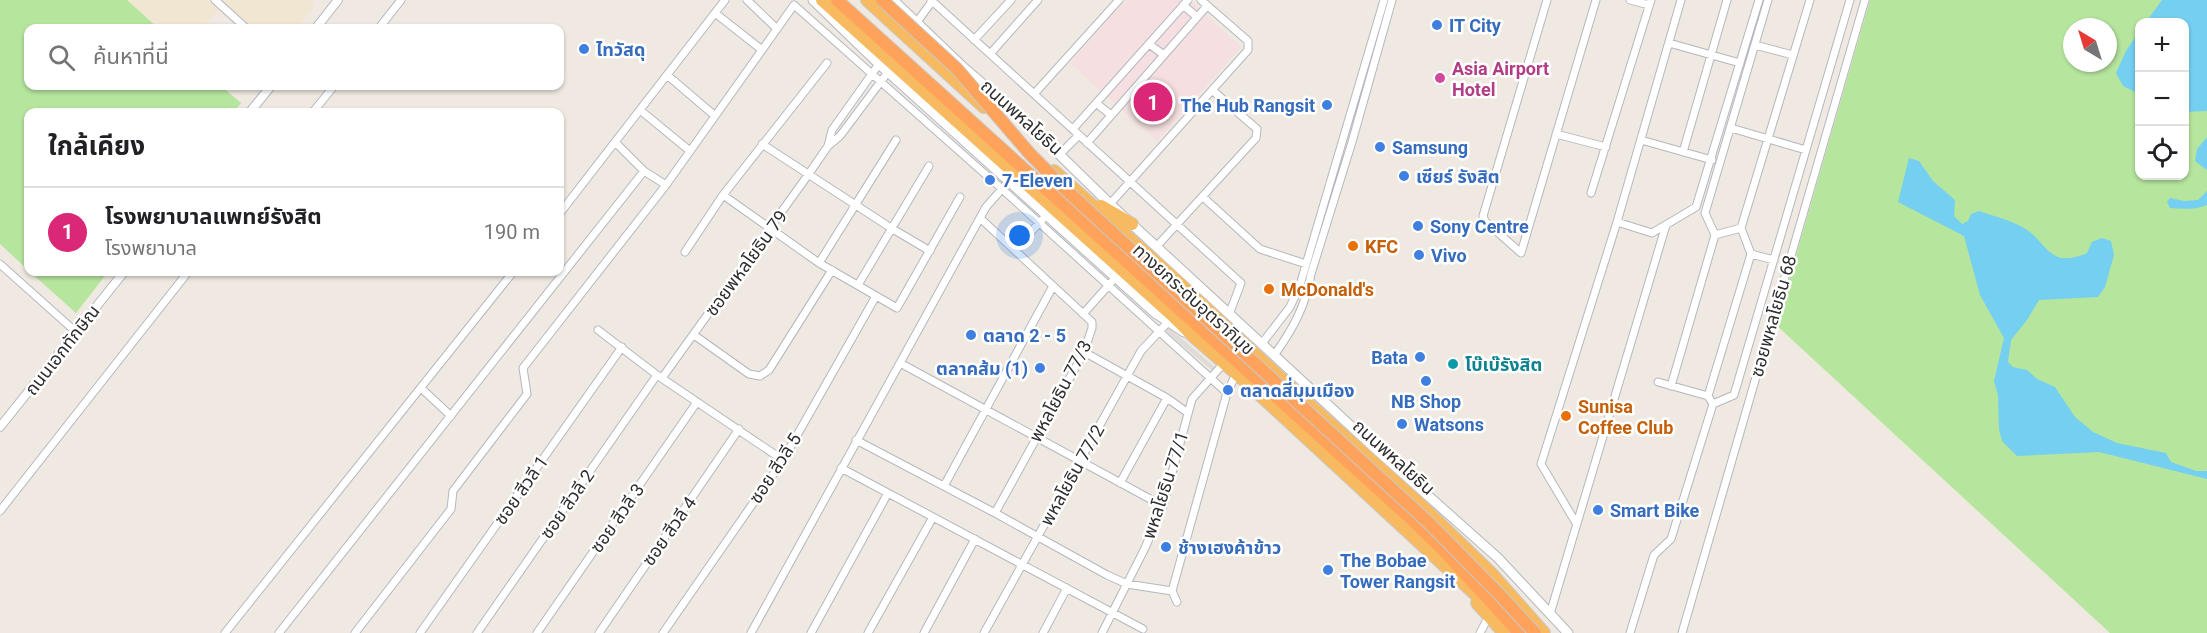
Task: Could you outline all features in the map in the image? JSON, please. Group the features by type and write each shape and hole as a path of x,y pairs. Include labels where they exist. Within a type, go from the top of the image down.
{"highway":[{"path":"822,0 1173,316 1194,338 1517,633"},
{"name":"ทางยกระดับอุตราภิมุข","path":"837,0 1410,518 1444,551 1517,633"},
{"name":"ถนนพหลโยธิน","path":"867,0 1430,514 1491,573 1544,633"},
{"name":"ทางยกระดับอุตราภิมุข","path":"882,0 957,69 1030,154 1066,190 1428,522 1535,633"},
{"path":"1077,192 1132,224"},
{"path":"1465,585 1502,632"}],"main road":[{"path":"813,0 888,72 1116,277 1168,322 1194,338"},
{"name":"ถนนพหลโยธิน","path":"893,0 1060,154 1110,204 1263,342 1379,452 1498,558 1568,633"}],"street":[{"path":"215,0 242,24"},
{"path":"319,24 338,0"},
{"path":"381,24 401,0"},
{"path":"564,208 726,0"},
{"path":"747,0 776,28"},
{"path":"917,22 932,0 1178,225 1240,283 1230,312"},
{"path":"974,39 1011,0"},
{"path":"990,54 1038,0"},
{"path":"1034,94 1119,0"},
{"path":"1110,204 1248,50 1248,42 1201,0"},
{"path":"1263,342 1287,312 1300,285 1384,0"},
{"path":"1275,354 1292,330 1308,294 1311,274 1352,142 1392,0"},
{"path":"1546,0 1483,216 1485,221 1521,253 1596,0"},
{"path":"1591,194 1650,3 1630,0"},
{"path":"1576,523 1541,464 1617,222 1681,0"},
{"path":"1683,152 1727,0"},
{"path":"1617,222 1652,233 1696,207 1759,0"},
{"path":"1671,386 1715,235 1705,213 1768,0"},
{"path":"1708,396 1751,254 1741,228 1810,0"},
{"path":"1713,404 1734,395 1850,0"},
{"name":"ซอยพหลโยธิน 68","path":"1682,633 1864,0"},
{"path":"1073,129 1185,3 1197,17"},
{"path":"355,633 451,509 453,492 526,394 523,368 666,185 794,5 1227,393"},
{"path":"1087,143 1207,6"},
{"path":"715,13 762,50"},
{"path":"1669,43 1740,63"},
{"path":"1149,44 1164,56"},
{"path":"1755,45 1793,55"},
{"path":"685,252 723,195 827,63"},
{"name":"ซอยพหลโยธิน 79","path":"828,146 832,130 879,63"},
{"name":"ซอยพหลโยธิน 79","path":"659,377 694,335 828,146 840,136 888,72"},
{"path":"667,75 714,116"},
{"path":"252,108 268,90"},
{"path":"316,108 331,90"},
{"path":"1157,246 1256,138 1257,129 1212,90"},
{"path":"854,99 864,106"},
{"path":"1096,103 1111,115"},
{"path":"640,110 690,151"},
{"path":"1731,128 1806,150"},
{"path":"1556,134 1606,147"},
{"path":"1060,154 1079,135"},
{"path":"819,262 896,140"},
{"path":"1641,140 1712,160"},
{"path":"615,142 644,171 666,185"},
{"path":"762,144 930,251"},
{"path":"858,285 929,166"},
{"path":"564,273 644,171"},
{"path":"751,633 980,218 1009,181"},
{"path":"723,195 770,230 819,262 897,308 960,197"},
{"path":"1203,197 1260,249 1306,264"},
{"path":"1016,249 1047,215"},
{"path":"980,218 1016,249 1083,314"},
{"path":"1550,614 1666,225"},
{"path":"1715,235 1741,228"},
{"path":"1751,254 1774,260"},
{"path":"0,264 76,332"},
{"path":"694,335 749,374 760,375 769,370 832,270"},
{"name":"ถนนเอกทักษิณ","path":"0,427 121,276"},
{"path":"0,511 185,276"},
{"path":"225,633 510,276"},
{"path":"279,633 561,276"},
{"name":"พหลโยธิน 77/3","path":"995,513 1084,352 1092,322 1083,314 1116,277"},
{"path":"944,486 1053,286"},
{"name":"ซอย สีวลี 5","path":"663,633 783,460 876,296"},
{"path":"1287,312 1298,318"},
{"name":"พหลโยธิน 77/2","path":"984,633 1141,351 1168,322"},
{"path":"598,330 659,377 740,429 783,460"},
{"name":"ซอย สีวลี 1","path":"420,633 621,347"},
{"path":"1084,352 1167,398 1188,413"},
{"path":"900,363 1162,506"},
{"name":"พหลโยธิน 77/1","path":"1102,633 1145,549 1162,506 1192,399 1224,363"},
{"path":"1177,602 1172,591 1227,393 1236,374"},
{"name":"ซอย สีวลี 2","path":"477,633 659,377"},
{"path":"1630,633 1654,555 1671,539 1713,404 1708,396 1658,382"},
{"path":"422,388 451,416"},
{"path":"1120,483 1167,398"},
{"name":"ซอย สีวลี 3","path":"537,633 698,402"},
{"name":"ซอย สีวลี 4","path":"599,633 740,429"},
{"path":"856,440 1107,575 1127,584 1172,591"},
{"path":"842,468 1143,629"},
{"path":"811,633 888,493"},
{"path":"868,633 933,517"},
{"path":"924,633 975,539"},
{"path":"1043,633 1067,588"},
{"path":"1480,633 1489,616"}],"shaded area":[{"path":"127,0 309,0 315,5 300,24 234,24 218,10 206,24 154,24"},
{"path":"1126,0 1189,0 1241,47 1157,141 1070,63"},
{"path":"1167,326 1217,369 1214,372 1164,330"}],"green space":[{"path":"0,0 127,0 154,24 24,24 24,90 226,90 241,103 237,108 24,108 24,266 0,244"},
{"path":"1870,0 2207,0 2207,633 2110,633 1776,325"},
{"path":"34,276 105,276 76,313"}],"water":[{"path":"2162,0 2207,0 2207,111 2189,112 2189,18 2149,18"},
{"path":"2135,37 2135,92 2123,86 2116,73"},
{"path":"2207,137 2207,170 2195,161 2197,149"},
{"path":"1909,158 1919,161 1933,181 1955,200 1954,216 1962,224 1968,221 1971,214 1979,211 2002,218 2024,228 2050,252 2064,258 2087,253 2092,242 2102,238 2111,241 2114,255 2105,287 2098,297 2039,300 2011,340 2008,362 2013,367 2027,370 2037,379 2055,387 2075,417 2093,432 2117,443 2166,453 2171,462 2196,471 2207,471 2207,479 2099,452 2017,456 2002,441 1999,429 1998,395 1994,381 2004,338 1980,295 1964,236 1898,202"},
{"path":"2207,191 2207,205 2203,207 2170,208 2167,202 2170,198 2184,201 2198,200"}],"place":[{"name":"IT City","path":"1437,25"},
{"name":"ไทวัสดุ","path":"584,49"},
{"name":"Asia Airport Hotel","path":"1440,78"},
{"name":"โรงพยาบาลแพทย์รังสิต","path":"1153,102"},
{"name":"The Hub Rangsit","path":"1327,105"},
{"name":"Samsung","path":"1380,147"},
{"name":"เซียร์ รังสิต","path":"1404,176"},
{"name":"7-Eleven","path":"990,180"},
{"name":"Sony Centre","path":"1418,226"},
{"name":"KFC","path":"1353,246"},
{"name":"Vivo","path":"1419,255"},
{"name":"McDonald's","path":"1269,289"},
{"name":"ตลาด 2 - 5","path":"971,335"},
{"name":"Bata","path":"1420,357"},
{"name":"โบ๊เบ๊รังสิต","path":"1453,364"},
{"name":"ตลาคส้ม (1)","path":"1040,368"},
{"name":"NB Shop","path":"1426,381"},
{"name":"ตลาดสี่มุมเมือง","path":"1228,390"},
{"name":"Sunisa Coffee Club","path":"1566,416"},
{"name":"Watsons","path":"1402,424"},
{"name":"Smart Bike","path":"1598,510"},
{"name":"ช้างเฮงค้าข้าว","path":"1166,547"},
{"name":"The Bobae Tower Rangsit","path":"1328,570"}]}
